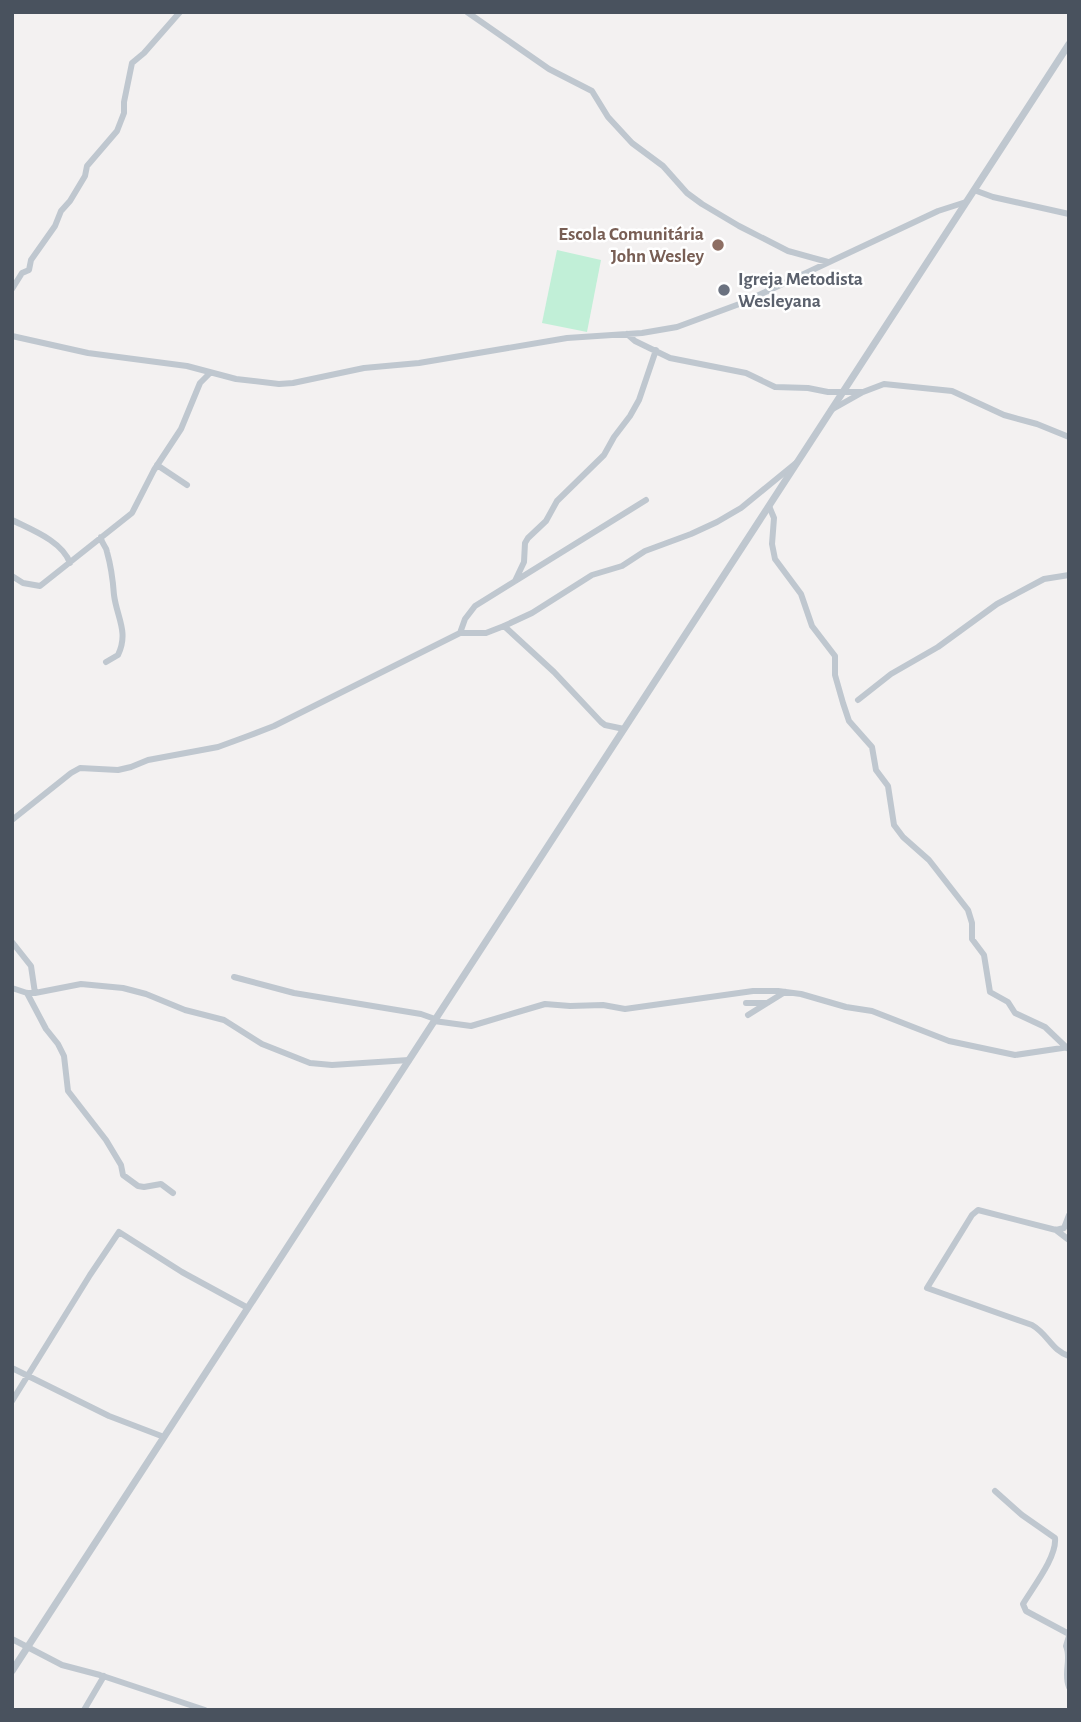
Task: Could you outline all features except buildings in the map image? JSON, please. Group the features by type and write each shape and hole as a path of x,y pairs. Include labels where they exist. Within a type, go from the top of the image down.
{"street":[{"path":"12,289 22,273 29,270 31,260 81,183 87,166 117,131 124,113 132,63 180,12"},
{"path":"467,12 539,63 592,91 608,117 632,143 663,166 702,204 788,251 828,262"},
{"path":"12,1671 1069,44"},
{"path":"974,190 993,197 1069,214"},
{"path":"12,336 88,353 187,366 236,379 279,384 364,368 419,363 567,338 677,327 709,316 938,211 966,202"},
{"path":"627,334 635,341 670,358 746,373 775,387 863,392"},
{"path":"515,581 524,562 525,543 528,538 546,521 558,501 604,455 630,416 639,400 656,350"},
{"path":"12,576 23,583 40,586 132,513 157,465 174,441 200,383 210,373"},
{"path":"830,411 863,392 884,384 952,391 1004,415 1069,436"},
{"path":"832,392 836,402"},
{"path":"12,820 80,768 118,770 148,760 218,747 274,726 460,633 486,633 533,613 592,575 622,566 645,551 717,522 741,508 797,462"},
{"path":"157,465 187,485"},
{"path":"460,633 465,618 475,606 646,500"},
{"path":"769,506 774,518 772,544 775,559 801,594 813,626 835,656 835,674 843,704 849,720 872,747 876,770 888,786 894,825 903,837 929,860 968,910 972,923 972,939 984,955 990,992 1008,1002 1015,1013 1045,1027 1068,1048"},
{"path":"12,520 38,533 65,553 70,563"},
{"path":"101,537 107,550 114,582 114,597 124,633 118,655 106,662"},
{"path":"65,553 78,555"},
{"path":"858,699 891,674 938,647 997,604 1044,579 1069,575"},
{"path":"504,626 554,672 601,722 624,729"},
{"path":"12,942 31,966 31,993 46,1029 64,1056 68,1091 106,1140 121,1165 123,1175 138,1186 160,1184 173,1192"},
{"path":"234,977 295,993 421,1014 459,1026 471,1026 545,1004 603,1005 625,1009 752,991 785,992 846,1007 872,1010 949,1041 1015,1055 1068,1048"},
{"path":"12,988 31,993 81,984 123,988 185,1010 225,1020 262,1044 310,1063 332,1065 409,1060"},
{"path":"748,1015 785,992"},
{"path":"746,1003 767,1003"},
{"path":"1069,1240 1056,1230 978,1210 972,1214 927,1288 1032,1325 1043,1331 1056,1350 1069,1356"},
{"path":"1056,1230 1063,1228 1069,1215"},
{"path":"12,1401 119,1232 182,1272 248,1308"},
{"path":"12,1368 109,1416 164,1437"},
{"path":"995,1491 1022,1515 1055,1538 1056,1546 1050,1559 1023,1604 1027,1611 1069,1635 1065,1676 1069,1687"},
{"path":"12,1639 62,1665 104,1676 205,1710"},
{"path":"84,1710 104,1676"}],"green space":[{"path":"557,250 601,260 587,332 542,323"}],"place":[{"name":"Escola Comunitária John Wesley","path":"718,245"},
{"name":"Igreja Metodista Wesleyana","path":"724,290"}]}
